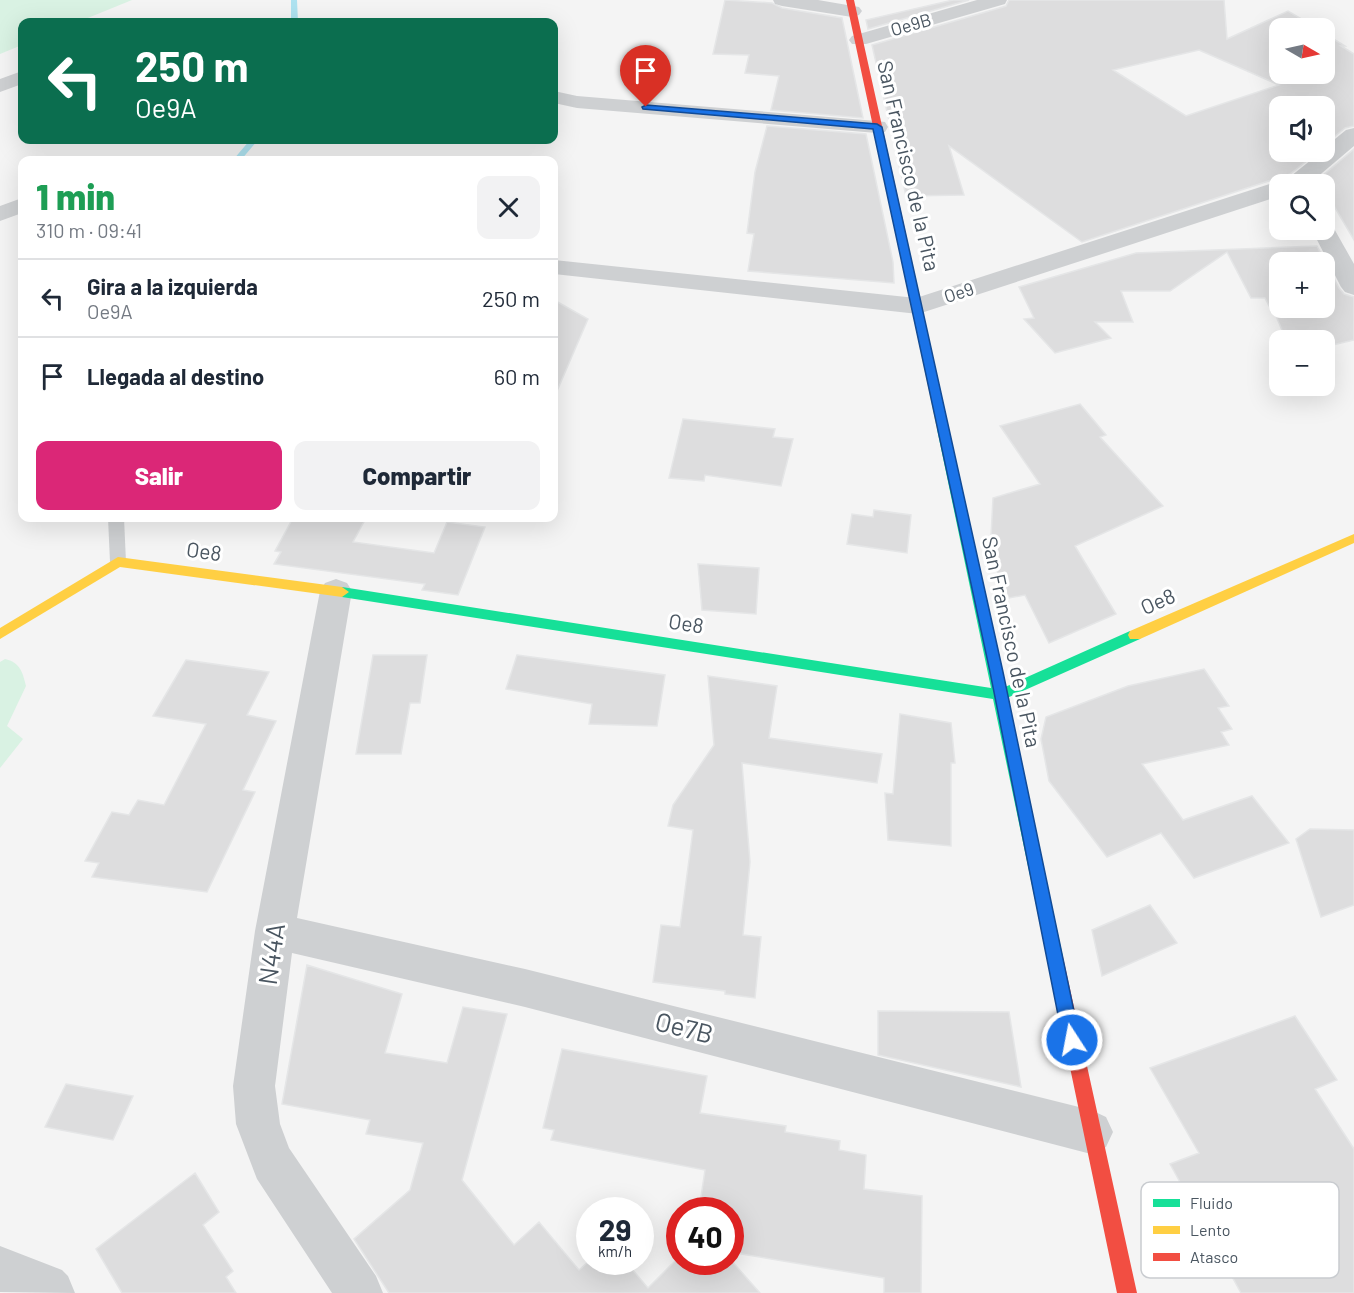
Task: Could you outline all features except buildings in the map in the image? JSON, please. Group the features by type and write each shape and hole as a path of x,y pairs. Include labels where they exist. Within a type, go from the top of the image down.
{"street":[{"path":"782,0 851,5"},
{"name":"Oe9B","path":"859,40 998,0"},
{"name":"San Francisco de la Pita","path":"851,5 918,306 1091,1132 1127,1293"},
{"path":"0,86 18,79"},
{"path":"558,98 577,102 877,127"},
{"name":"Oe9","path":"1305,174 1354,135"},
{"name":"Oe9","path":"558,267 918,306 1269,192"},
{"path":"0,214 18,207"},
{"path":"1329,240 1354,287"},
{"name":"Oe8","path":"118,562 336,591 1001,695 1354,538"},
{"path":"0,634 118,562"},
{"name":"N44A","path":"336,591 275,931 254,1086 258,1124 273,1164 359,1293"},
{"name":"Oe7B","path":"275,931 525,988 1091,1132"},
{"path":"0,1269 45,1287 51,1293"}],"lane":[{"path":"116,522 118,562"}],"green space":[{"path":"0,0 132,0 88,18 18,18 18,47 0,54"},
{"path":"5,659 17,665 26,686 7,726 23,739 0,768 0,662"}],"waterway":[{"path":"294,0 295,18"},
{"path":"240,156 251,144"}],"traffic: fast":[{"path":"943,429 1055,957"},
{"path":"342,592 1001,695 1135,635"}],"traffic: slow":[{"path":"901,234 943,429"},
{"path":"1135,635 1354,538"},
{"path":"0,634 118,562 342,592"}],"traffic: jam":[{"path":"850,0 901,234"},
{"path":"1055,957 1127,1293"}],"route":[{"path":"646,107 877,127 918,306 1072,1040"}]}
